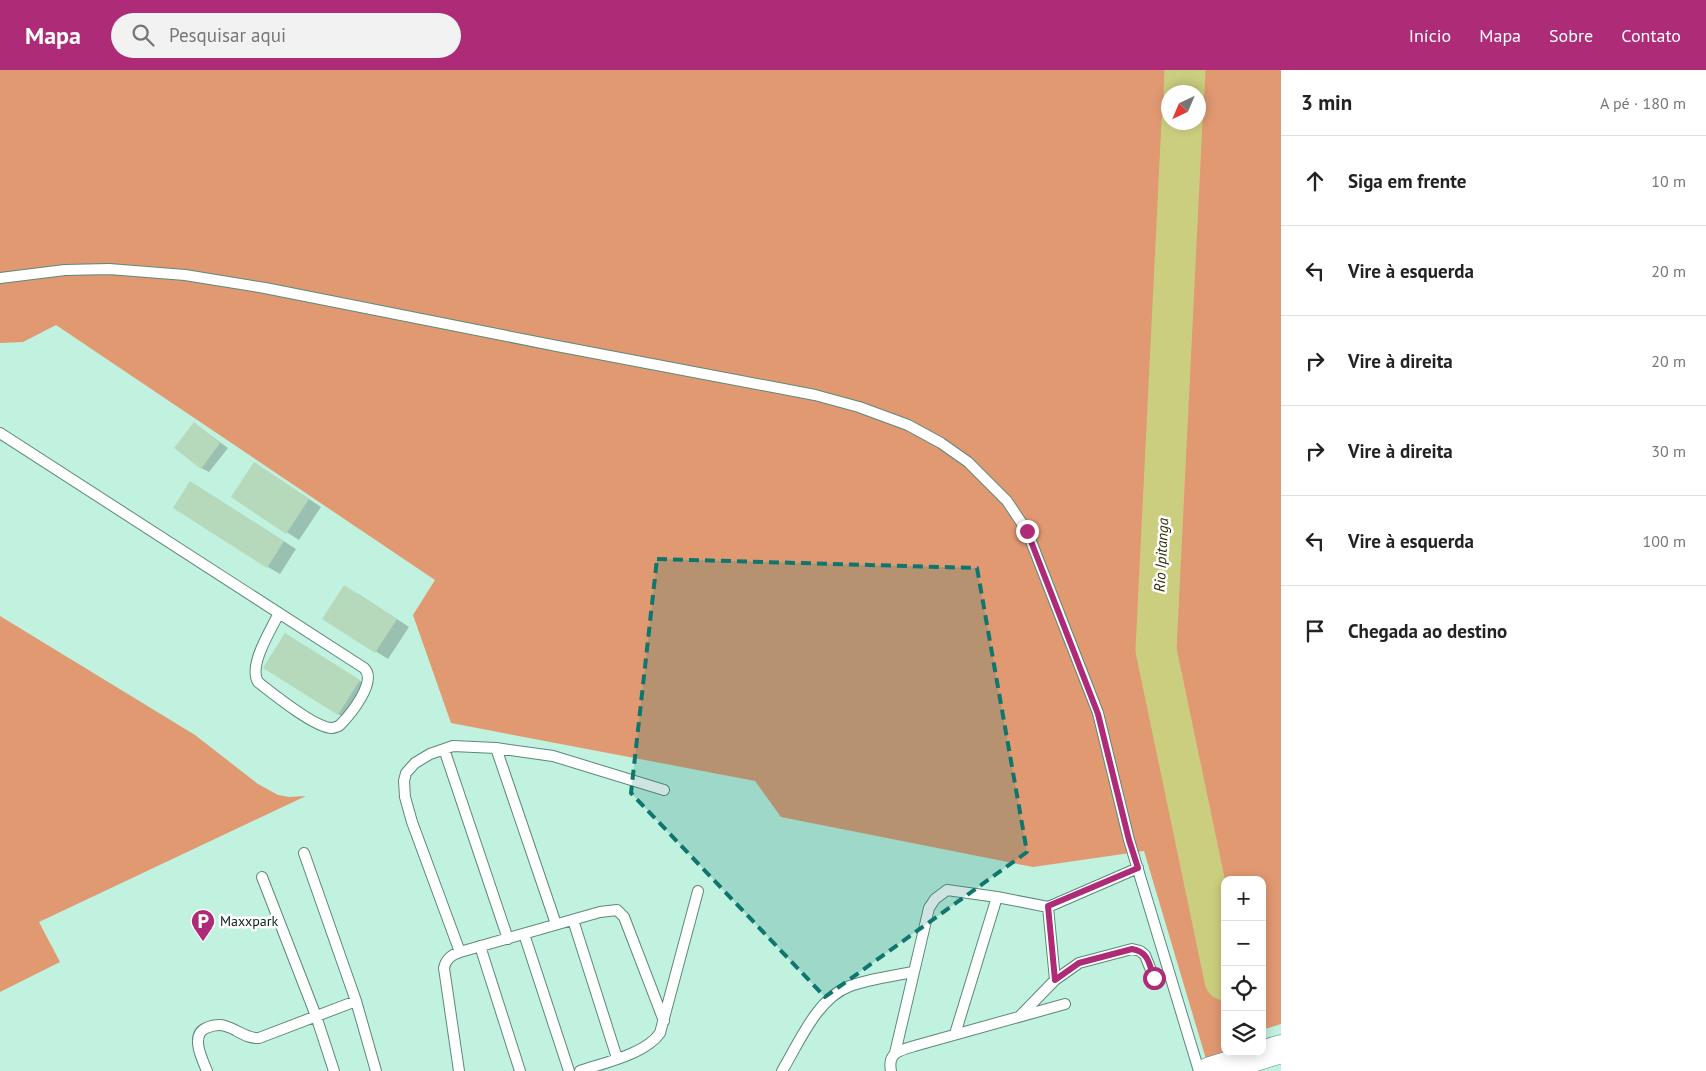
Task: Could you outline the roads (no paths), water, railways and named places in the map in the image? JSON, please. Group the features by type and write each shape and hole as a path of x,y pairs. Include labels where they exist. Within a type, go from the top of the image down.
{"main road":[{"path":"1207,1071 1276,1051"}],"lane":[{"path":"0,278 66,270 109,269 185,275 248,285 815,395 858,407 908,426 933,438 968,462 1007,501 1027,531 1098,714 1129,840 1207,1071"},
{"path":"0,433 352,659 367,671 369,679 366,688 340,725 333,728 324,726 263,686 255,677 254,672 258,658 279,613"},
{"path":"460,952 412,822 405,797 404,781 406,773 415,763 430,754 453,746 496,748 554,756 664,790"},
{"path":"496,748 556,924"},
{"path":"444,749 508,939"},
{"path":"304,853 356,1001 376,1071"},
{"path":"895,1053 929,908 940,894 947,890 1048,906 1138,868"},
{"path":"262,877 316,1016 334,1071"},
{"path":"580,1071 642,1048 656,1039 660,1033 698,891"},
{"path":"955,1034 997,897"},
{"path":"1048,906 1055,980"},
{"path":"459,1071 444,968 449,957 480,946 613,909 621,913 629,926 664,1021"},
{"path":"573,920 617,1058"},
{"path":"524,934 569,1071"},
{"path":"480,946 520,1071"},
{"path":"1020,1016 1055,980 1079,963 1132,949 1140,951 1145,955 1154,978"},
{"path":"782,1071 820,1007 834,995 849,986 914,972"},
{"path":"207,1071 198,1045 198,1036 201,1030 211,1026 225,1026 246,1036 259,1038 356,1001"},
{"path":"891,1071 889,1064 891,1057 895,1053 955,1034 1065,1004"}],"waterway":[{"name":"Rio Ipitanga","path":"1184,85 1185,70"},
{"name":"Rio Ipitanga","path":"1182,130 1156,650 1222,966"}],"place":[{"name":"Maxxpark","path":"203,942"}]}
